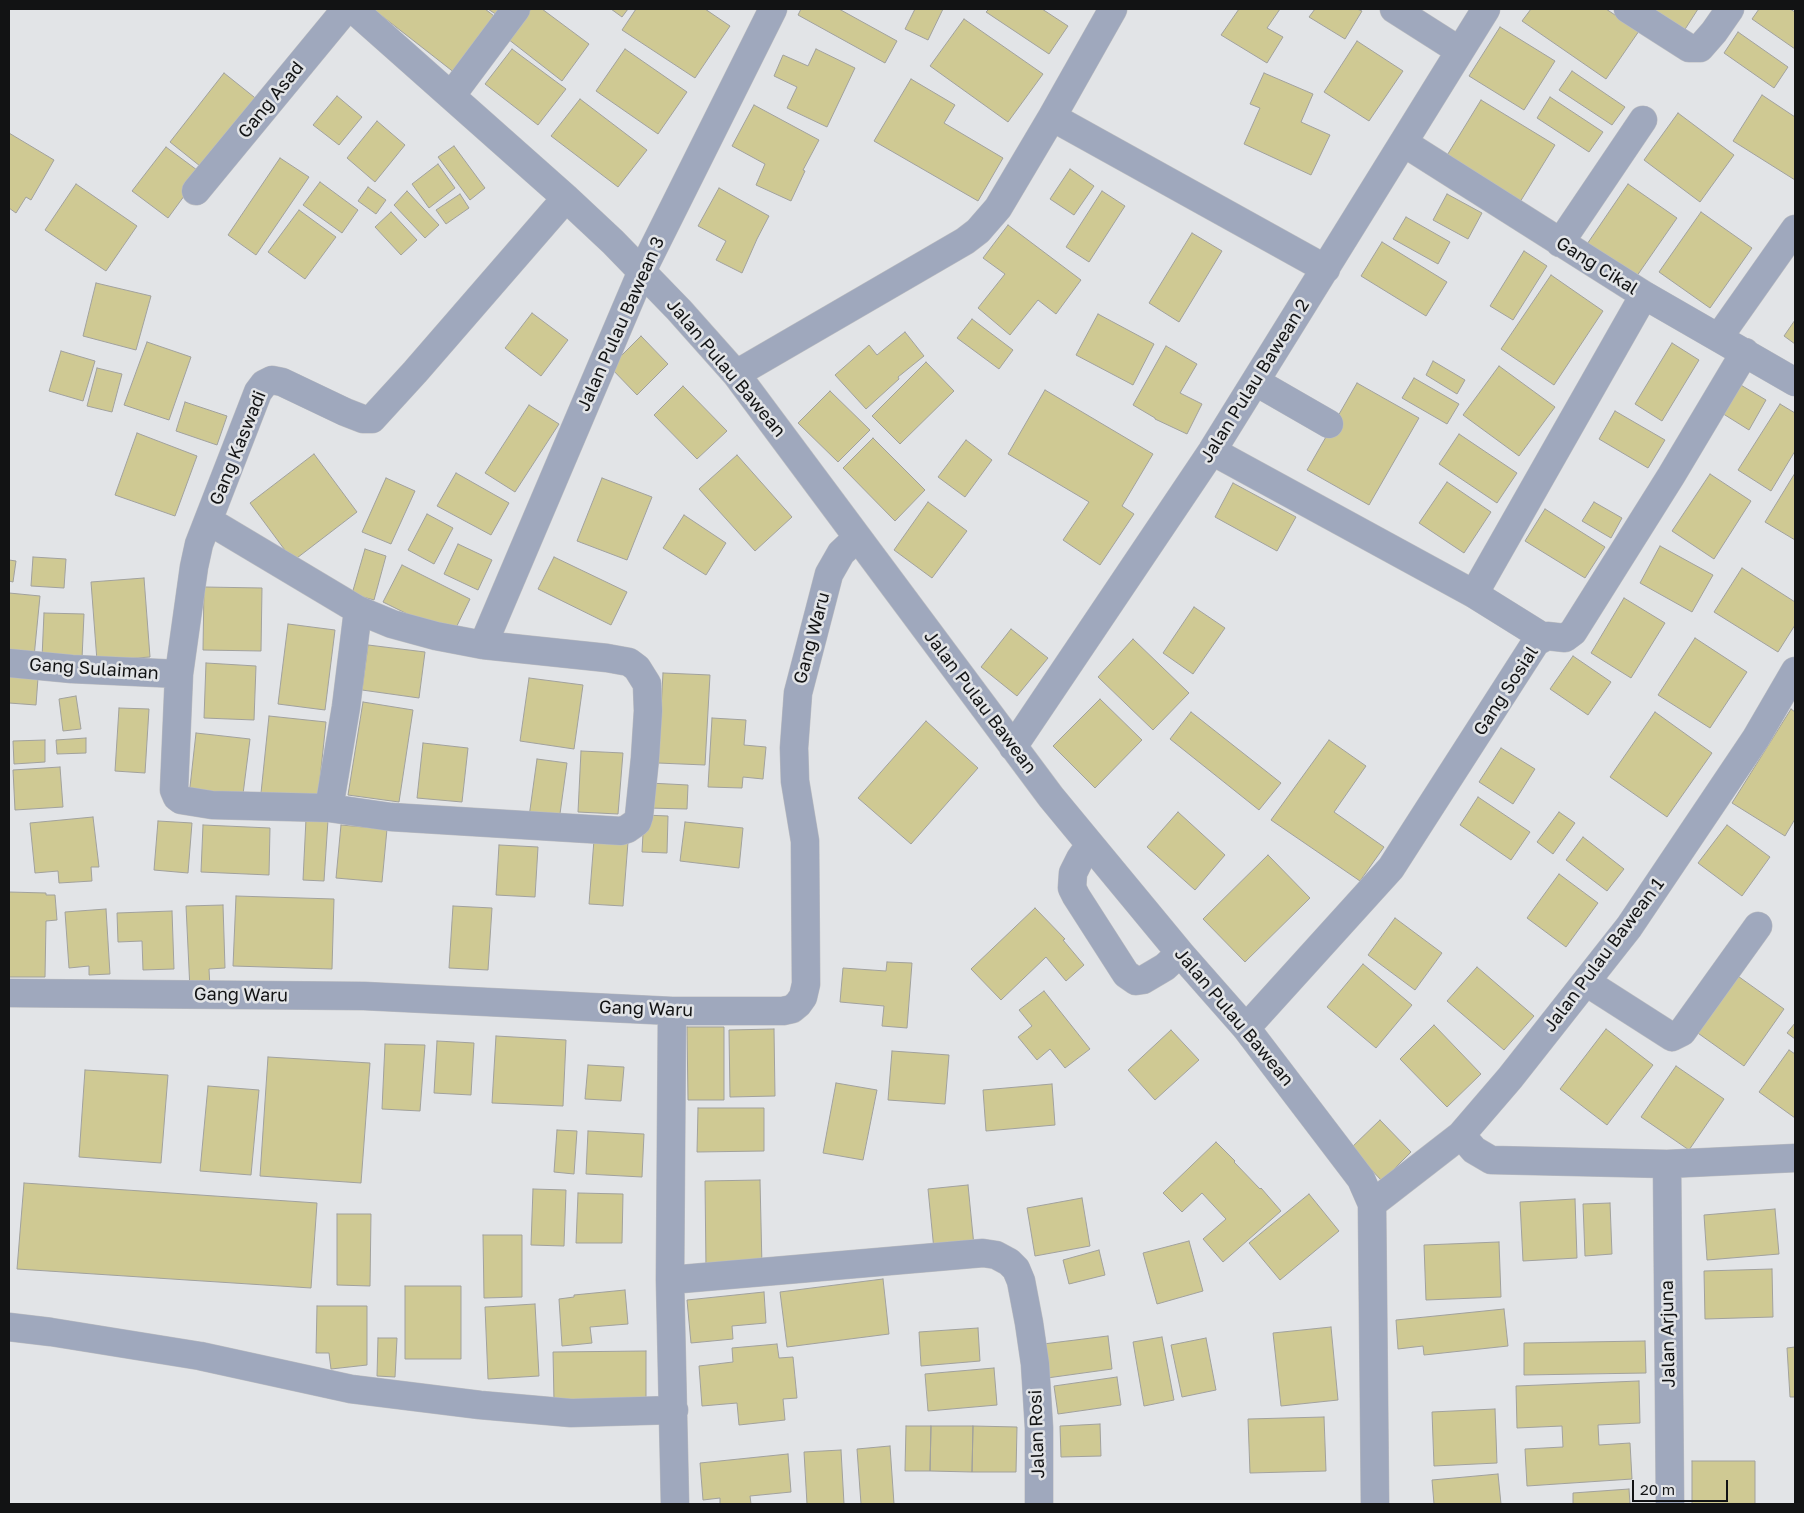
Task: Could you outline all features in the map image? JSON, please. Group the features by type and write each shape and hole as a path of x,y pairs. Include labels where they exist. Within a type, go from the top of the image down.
{"street":[{"name":"Gang Asad","path":"196,191 346,9"},
{"name":"Jalan Pulau Bawean","path":"353,9 566,198 642,271 736,374 1013,747 1090,845 1180,953 1246,1028 1361,1179 1372,1204 1374,1504"},
{"path":"451,96 516,9"},
{"name":"Jalan Pulau Bawean 3","path":"483,644 642,271 772,9"},
{"path":"736,374 978,232 998,208 1113,9"},
{"path":"1394,9 1460,51"},
{"name":"Jalan Pulau Bawean 2","path":"1013,747 1212,451 1486,9"},
{"path":"1628,9 1689,48 1700,48 1730,9"},
{"path":"1052,117 1326,269"},
{"path":"1560,243 1643,120"},
{"name":"Gang Cikal","path":"1404,143 1560,243 1795,382"},
{"name":"Gang Kaswadi","path":"329,808 212,805 185,802 177,797 174,790 179,674 194,567 199,544 258,392 264,384 272,380 282,382 345,412 363,419 372,419 566,198"},
{"path":"1719,337 1795,229"},
{"path":"1474,594 1644,294"},
{"name":"Gang Sosial","path":"1246,1028 1391,868 1536,642 1543,637 1565,638 1576,628 1672,476 1745,352"},
{"path":"1256,382 1329,424"},
{"path":"1212,451 1474,594 1543,637"},
{"path":"209,521 358,610 392,624 436,636 483,644 629,662 637,668 646,684 648,711 639,816 633,826 621,831 391,816 329,808 346,707 358,610"},
{"name":"Gang Waru","path":"9,993 364,996 672,1010 783,1011 792,1009 803,996 806,984 805,841 795,781 794,748 798,693 829,574 841,553 856,538"},
{"name":"Gang Sulaiman","path":"9,663 72,669 179,674"},
{"name":"Jalan Pulau Bawean 1","path":"1372,1204 1461,1135 1510,1078 1629,927 1756,738 1795,670"},
{"path":"1090,845 1080,859 1074,873 1072,888 1126,974 1136,981 1143,980 1165,967 1180,953"},
{"path":"1586,982 1672,1037 1682,1032 1758,926"},
{"path":"672,1010 670,1280 675,1504"},
{"path":"1461,1135 1474,1150 1491,1160 1667,1164 1795,1158"},
{"name":"Jalan Arjuna","path":"1667,1164 1670,1504"},
{"name":"Jalan Rosi","path":"670,1280 983,1253 996,1255 1009,1262 1016,1269 1021,1281 1029,1323 1038,1428 1039,1504"},
{"path":"9,1327 200,1356 351,1389 480,1404 571,1412 674,1410"}],"building":[{"path":"373,9 485,9 502,22 460,77"},
{"path":"488,9 502,9 497,15"},
{"path":"531,9 542,9 589,44 562,81 508,39"},
{"path":"611,9 628,9 622,17"},
{"path":"636,9 705,9 730,26 695,78 622,30"},
{"path":"801,9 839,9 897,41 885,63 798,15"},
{"path":"915,9 943,9 928,40 905,29"},
{"path":"989,9 1042,9 1068,26 1049,54 986,12"},
{"path":"1239,9 1280,9 1267,28 1283,37 1267,63 1221,35"},
{"path":"1315,9 1357,9 1362,11 1345,39 1309,17"},
{"path":"1531,9 1606,9 1639,31 1606,79 1522,21"},
{"path":"1641,9 1698,9 1682,34"},
{"path":"1759,9 1790,9 1795,12 1795,49 1752,19"},
{"path":"964,19 1043,74 1008,122 930,66"},
{"path":"1500,27 1555,61 1524,110 1469,76"},
{"path":"1738,32 1788,67 1774,88 1724,53"},
{"path":"1357,41 1403,71 1369,121 1324,92"},
{"path":"512,49 566,89 538,125 485,84"},
{"path":"625,49 687,92 658,134 596,91"},
{"path":"816,49 855,68 827,127 787,108 797,87 774,76 783,55 808,66"},
{"path":"1572,71 1625,107 1612,125 1559,90"},
{"path":"224,73 259,101 205,170 170,142"},
{"path":"1264,73 1313,94 1301,122 1330,135 1311,175 1244,144 1260,108 1250,104"},
{"path":"911,79 955,105 944,123 1003,158 978,201 874,141"},
{"path":"1762,95 1795,117 1795,180 1733,141"},
{"path":"337,96 362,117 339,145 313,125"},
{"path":"1550,97 1603,132 1589,152 1537,118"},
{"path":"580,99 647,150 618,187 551,136"},
{"path":"1481,100 1555,145 1520,202 1446,157"},
{"path":"754,105 819,140 803,170 805,171 791,201 756,185 765,164 732,146"},
{"path":"1678,113 1734,155 1700,202 1644,160"},
{"path":"377,121 405,145 375,182 347,158"},
{"path":"9,133 54,160 31,200 26,197 16,213 9,208"},
{"path":"454,146 485,188 470,200 438,157"},
{"path":"166,147 201,173 168,218 132,191"},
{"path":"280,158 309,177 256,255 228,235"},
{"path":"438,164 455,188 429,208 412,184"},
{"path":"1070,169 1094,186 1074,215 1050,199"},
{"path":"320,182 358,210 342,233 303,205"},
{"path":"76,184 137,226 106,271 45,230"},
{"path":"1628,184 1677,218 1632,283 1583,250"},
{"path":"368,187 386,200 376,214 358,201"},
{"path":"719,188 769,216 742,273 716,260 726,241 698,226"},
{"path":"407,191 439,225 425,238 394,205"},
{"path":"1102,191 1125,206 1089,262 1066,247"},
{"path":"460,194 469,208 446,224 436,210"},
{"path":"1447,194 1482,213 1468,239 1433,220"},
{"path":"299,210 336,237 305,279 268,252"},
{"path":"391,212 417,240 401,255 375,227"},
{"path":"1701,212 1752,248 1710,308 1659,272"},
{"path":"1406,217 1450,242 1438,264 1393,239"},
{"path":"1008,225 1081,280 1056,314 1038,300 1010,335 978,308 1005,274 983,258"},
{"path":"1192,233 1222,251 1179,322 1149,303"},
{"path":"1382,242 1447,282 1426,316 1361,276"},
{"path":"1524,251 1547,266 1513,320 1490,306"},
{"path":"1551,275 1603,311 1554,385 1501,349"},
{"path":"96,283 151,296 136,350 83,336"},
{"path":"532,313 568,340 541,376 505,348"},
{"path":"1098,314 1154,344 1133,385 1076,355"},
{"path":"972,319 1013,350 999,369 957,338"},
{"path":"1795,320 1795,344 1784,336"},
{"path":"905,332 924,356 898,377 899,379 866,409 835,375 869,345 877,355"},
{"path":"641,336 668,364 637,395 610,367"},
{"path":"147,342 191,357 169,420 124,405"},
{"path":"1672,343 1699,360 1662,421 1635,404"},
{"path":"1166,346 1197,364 1180,393 1202,404 1187,434 1155,419 1133,405"},
{"path":"61,351 95,361 83,401 49,391"},
{"path":"1433,361 1465,380 1457,394 1426,375"},
{"path":"926,362 954,391 900,444 872,416"},
{"path":"1499,366 1555,407 1519,456 1463,415"},
{"path":"97,368 122,374 112,412 87,406"},
{"path":"1414,378 1459,404 1447,424 1402,398"},
{"path":"1734,381 1766,400 1749,430 1717,410"},
{"path":"1357,383 1419,418 1369,505 1307,470"},
{"path":"683,386 727,431 697,459 654,415"},
{"path":"1045,390 1153,454 1122,506 1134,514 1100,565 1063,540 1089,502 1008,454"},
{"path":"830,391 870,430 838,462 798,423"},
{"path":"185,402 227,416 217,445 176,431"},
{"path":"1780,404 1795,413 1795,451 1771,491 1738,470"},
{"path":"529,405 559,424 515,492 485,473"},
{"path":"1615,411 1665,440 1648,468 1599,439"},
{"path":"137,433 197,456 175,516 115,495"},
{"path":"1459,434 1517,473 1497,503 1439,464"},
{"path":"873,438 925,490 895,521 843,468"},
{"path":"966,440 992,460 965,497 938,477"},
{"path":"314,454 357,512 293,561 250,503"},
{"path":"737,455 792,517 755,551 699,489"},
{"path":"456,473 509,503 491,535 437,506"},
{"path":"1795,473 1795,540 1765,522"},
{"path":"1710,474 1751,501 1714,559 1672,531"},
{"path":"386,478 415,491 391,544 362,532"},
{"path":"602,478 652,497 627,560 577,541"},
{"path":"1447,482 1491,512 1464,553 1419,523"},
{"path":"1233,483 1296,517 1277,551 1215,517"},
{"path":"928,502 967,531 932,578 894,550"},
{"path":"1594,502 1622,518 1611,538 1582,521"},
{"path":"1545,509 1605,547 1585,578 1525,541"},
{"path":"427,514 453,528 434,564 408,550"},
{"path":"684,515 726,543 706,575 663,548"},
{"path":"458,544 492,560 478,590 444,574"},
{"path":"1660,546 1713,575 1692,612 1640,583"},
{"path":"365,549 386,556 374,600 352,594"},
{"path":"33,557 66,559 64,588 31,586"},
{"path":"554,557 627,592 611,625 538,589"},
{"path":"9,560 16,561 13,582 9,581"},
{"path":"402,565 470,599 452,636 383,602"},
{"path":"1742,568 1795,602 1795,625 1778,652 1714,612"},
{"path":"144,578 150,657 97,661 91,582"},
{"path":"204,587 262,588 261,651 203,650"},
{"path":"9,593 40,596 34,657 9,654"},
{"path":"1624,598 1665,623 1631,678 1591,653"},
{"path":"1194,607 1225,628 1193,674 1163,653"},
{"path":"44,613 84,614 82,659 42,658"},
{"path":"288,624 335,630 325,710 278,704"},
{"path":"1011,629 1048,658 1017,696 981,667"},
{"path":"1695,638 1747,672 1710,728 1658,695"},
{"path":"1133,639 1189,693 1153,730 1098,677"},
{"path":"368,645 425,652 419,698 362,690"},
{"path":"1573,656 1611,682 1588,715 1550,689"},
{"path":"206,663 256,666 254,720 204,718"},
{"path":"663,673 710,675 705,765 658,763"},
{"path":"9,676 38,678 36,705 9,703"},
{"path":"529,678 583,685 574,749 520,741"},
{"path":"76,696 81,729 63,731 59,699"},
{"path":"1100,699 1142,740 1095,788 1053,746"},
{"path":"363,702 413,710 399,802 348,795"},
{"path":"119,708 149,709 145,773 115,771"},
{"path":"1791,709 1795,712 1795,819 1785,836 1732,803"},
{"path":"1191,712 1281,783 1259,810 1170,739"},
{"path":"1655,712 1712,753 1667,817 1610,777"},
{"path":"269,716 326,722 318,798 261,793"},
{"path":"712,718 746,720 744,745 766,747 763,779 743,777 742,788 708,787"},
{"path":"926,721 978,768 911,844 858,798"},
{"path":"196,733 250,739 242,802 189,796"},
{"path":"86,738 86,753 57,754 56,740"},
{"path":"45,740 45,762 14,764 13,741"},
{"path":"1329,740 1366,766 1334,812 1384,847 1360,881 1271,820"},
{"path":"423,743 468,748 462,802 417,798"},
{"path":"1501,748 1535,769 1513,804 1479,782"},
{"path":"581,751 623,753 618,814 578,812"},
{"path":"537,759 567,763 559,821 529,817"},
{"path":"60,767 63,807 15,810 13,770"},
{"path":"649,783 688,785 687,809 648,808"},
{"path":"1478,797 1530,832 1511,860 1460,825"},
{"path":"1178,812 1225,855 1195,890 1147,847"},
{"path":"1559,812 1575,823 1553,854 1537,842"},
{"path":"644,815 668,816 667,853 642,852"},
{"path":"93,817 99,867 91,867 92,881 59,883 58,871 35,873 30,823"},
{"path":"306,819 328,820 324,881 303,880"},
{"path":"158,821 192,823 188,873 154,870"},
{"path":"685,822 743,828 739,868 680,861"},
{"path":"203,825 270,828 269,875 201,872"},
{"path":"341,825 387,829 382,882 336,878"},
{"path":"1727,825 1770,857 1742,896 1698,863"},
{"path":"1583,837 1624,869 1607,891 1566,860"},
{"path":"594,840 628,842 623,906 589,904"},
{"path":"499,845 538,847 535,897 496,895"},
{"path":"1268,855 1310,898 1245,962 1203,919"},
{"path":"1559,874 1598,903 1566,947 1527,918"},
{"path":"9,892 55,895 57,920 46,921 45,977 9,977"},
{"path":"236,896 334,899 332,969 233,966"},
{"path":"223,905 225,968 209,969 210,988 190,990 186,906"},
{"path":"453,906 492,908 488,970 449,968"},
{"path":"1035,908 1065,939 1063,940 1084,965 1066,981 1046,957 1001,1000 971,969"},
{"path":"106,909 110,974 89,975 89,966 69,968 65,912"},
{"path":"172,911 174,969 143,970 142,941 118,942 117,913"},
{"path":"1395,918 1442,953 1415,990 1368,955"},
{"path":"887,962 912,963 907,1028 882,1026 884,1006 840,1002 843,968 886,971"},
{"path":"1363,964 1412,1005 1376,1048 1327,1007"},
{"path":"1477,967 1534,1016 1504,1050 1447,1001"},
{"path":"1735,974 1784,1009 1744,1066 1695,1031"},
{"path":"1044,991 1090,1049 1065,1068 1050,1049 1037,1060 1018,1037 1032,1026 1019,1010"},
{"path":"1795,1023 1795,1039 1787,1033"},
{"path":"1434,1025 1481,1074 1447,1107 1400,1059"},
{"path":"687,1027 724,1027 724,1100 688,1100"},
{"path":"774,1029 775,1096 730,1097 729,1030"},
{"path":"1606,1029 1653,1065 1607,1125 1560,1089"},
{"path":"1171,1030 1199,1060 1155,1100 1128,1070"},
{"path":"496,1036 566,1040 563,1106 492,1103"},
{"path":"437,1041 474,1043 471,1095 434,1093"},
{"path":"385,1044 425,1045 420,1111 382,1109"},
{"path":"1789,1050 1795,1054 1795,1118 1759,1092"},
{"path":"892,1051 949,1055 945,1104 888,1100"},
{"path":"268,1057 370,1063 361,1183 260,1176"},
{"path":"588,1065 624,1067 621,1101 585,1099"},
{"path":"1676,1066 1724,1099 1689,1150 1641,1117"},
{"path":"85,1070 168,1075 161,1163 79,1157"},
{"path":"836,1083 877,1090 863,1160 823,1153"},
{"path":"1052,1084 1055,1125 986,1131 983,1090"},
{"path":"208,1086 259,1090 251,1175 200,1171"},
{"path":"698,1108 764,1108 764,1151 697,1152"},
{"path":"1380,1120 1411,1152 1382,1181 1351,1148"},
{"path":"557,1130 577,1131 574,1174 554,1172"},
{"path":"588,1131 644,1134 642,1177 586,1174"},
{"path":"1216,1142 1281,1211 1223,1262 1203,1239 1226,1219 1202,1193 1182,1212 1163,1193"},
{"path":"760,1180 762,1267 706,1269 705,1181"},
{"path":"24,1183 317,1203 311,1288 17,1269"},
{"path":"968,1185 974,1246 934,1250 928,1189"},
{"path":"533,1189 566,1190 564,1246 531,1245"},
{"path":"578,1193 623,1194 622,1243 576,1243"},
{"path":"1309,1194 1339,1231 1280,1280 1249,1243"},
{"path":"1082,1198 1090,1246 1035,1256 1027,1208"},
{"path":"1575,1199 1577,1258 1523,1261 1520,1202"},
{"path":"1610,1203 1612,1254 1585,1256 1583,1204"},
{"path":"1775,1209 1779,1254 1707,1260 1704,1215"},
{"path":"337,1214 371,1214 370,1286 337,1285"},
{"path":"483,1235 522,1235 522,1297 484,1298"},
{"path":"1189,1241 1203,1291 1157,1304 1143,1253"},
{"path":"1499,1242 1501,1297 1426,1300 1424,1245"},
{"path":"1099,1250 1105,1275 1069,1284 1063,1260"},
{"path":"1772,1269 1773,1317 1705,1319 1704,1271"},
{"path":"883,1279 889,1334 787,1347 780,1292"},
{"path":"405,1286 461,1286 461,1359 405,1359"},
{"path":"625,1290 628,1324 590,1327 592,1343 562,1346 559,1299 574,1297 574,1295"},
{"path":"764,1292 766,1323 732,1326 733,1339 691,1343 687,1300"},
{"path":"535,1304 539,1376 488,1379 485,1307"},
{"path":"317,1306 367,1306 367,1365 331,1369 329,1353 316,1353"},
{"path":"1504,1309 1508,1346 1424,1355 1423,1346 1398,1349 1396,1320"},
{"path":"1331,1327 1338,1400 1281,1406 1273,1333"},
{"path":"978,1328 980,1361 921,1366 919,1332"},
{"path":"1108,1336 1112,1369 1047,1378 1043,1344"},
{"path":"1162,1337 1174,1400 1144,1406 1133,1342"},
{"path":"378,1338 397,1338 395,1377 377,1376"},
{"path":"1206,1338 1216,1390 1182,1397 1171,1345"},
{"path":"1645,1341 1646,1373 1524,1375 1524,1343"},
{"path":"777,1344 779,1358 793,1357 797,1398 783,1399 785,1420 739,1425 737,1403 702,1406 699,1366 733,1362 732,1348"},
{"path":"1795,1347 1795,1397 1790,1397 1787,1348"},
{"path":"646,1351 646,1400 554,1401 553,1352"},
{"path":"994,1368 997,1405 928,1411 925,1374"},
{"path":"1117,1377 1121,1405 1058,1414 1054,1386"},
{"path":"1639,1381 1640,1423 1598,1425 1599,1445 1630,1443 1632,1479 1527,1486 1525,1449 1563,1447 1562,1426 1517,1428 1516,1386"},
{"path":"1495,1409 1497,1463 1434,1466 1432,1412"},
{"path":"1324,1417 1326,1471 1250,1473 1248,1419"},
{"path":"1100,1424 1101,1456 1061,1457 1060,1426"},
{"path":"906,1426 931,1426 930,1471 905,1471"},
{"path":"931,1426 973,1426 972,1472 930,1471"},
{"path":"973,1426 1017,1427 1016,1472 972,1472"},
{"path":"890,1446 894,1504 861,1504 857,1449"},
{"path":"841,1450 844,1504 807,1504 804,1452"},
{"path":"788,1454 791,1492 750,1496 751,1504 720,1504 720,1498 703,1500 700,1463"},
{"path":"1692,1461 1755,1461 1755,1504 1692,1504"},
{"path":"1498,1474 1501,1504 1434,1504 1432,1480"},
{"path":"1629,1489 1630,1504 1573,1504 1573,1493"}]}
